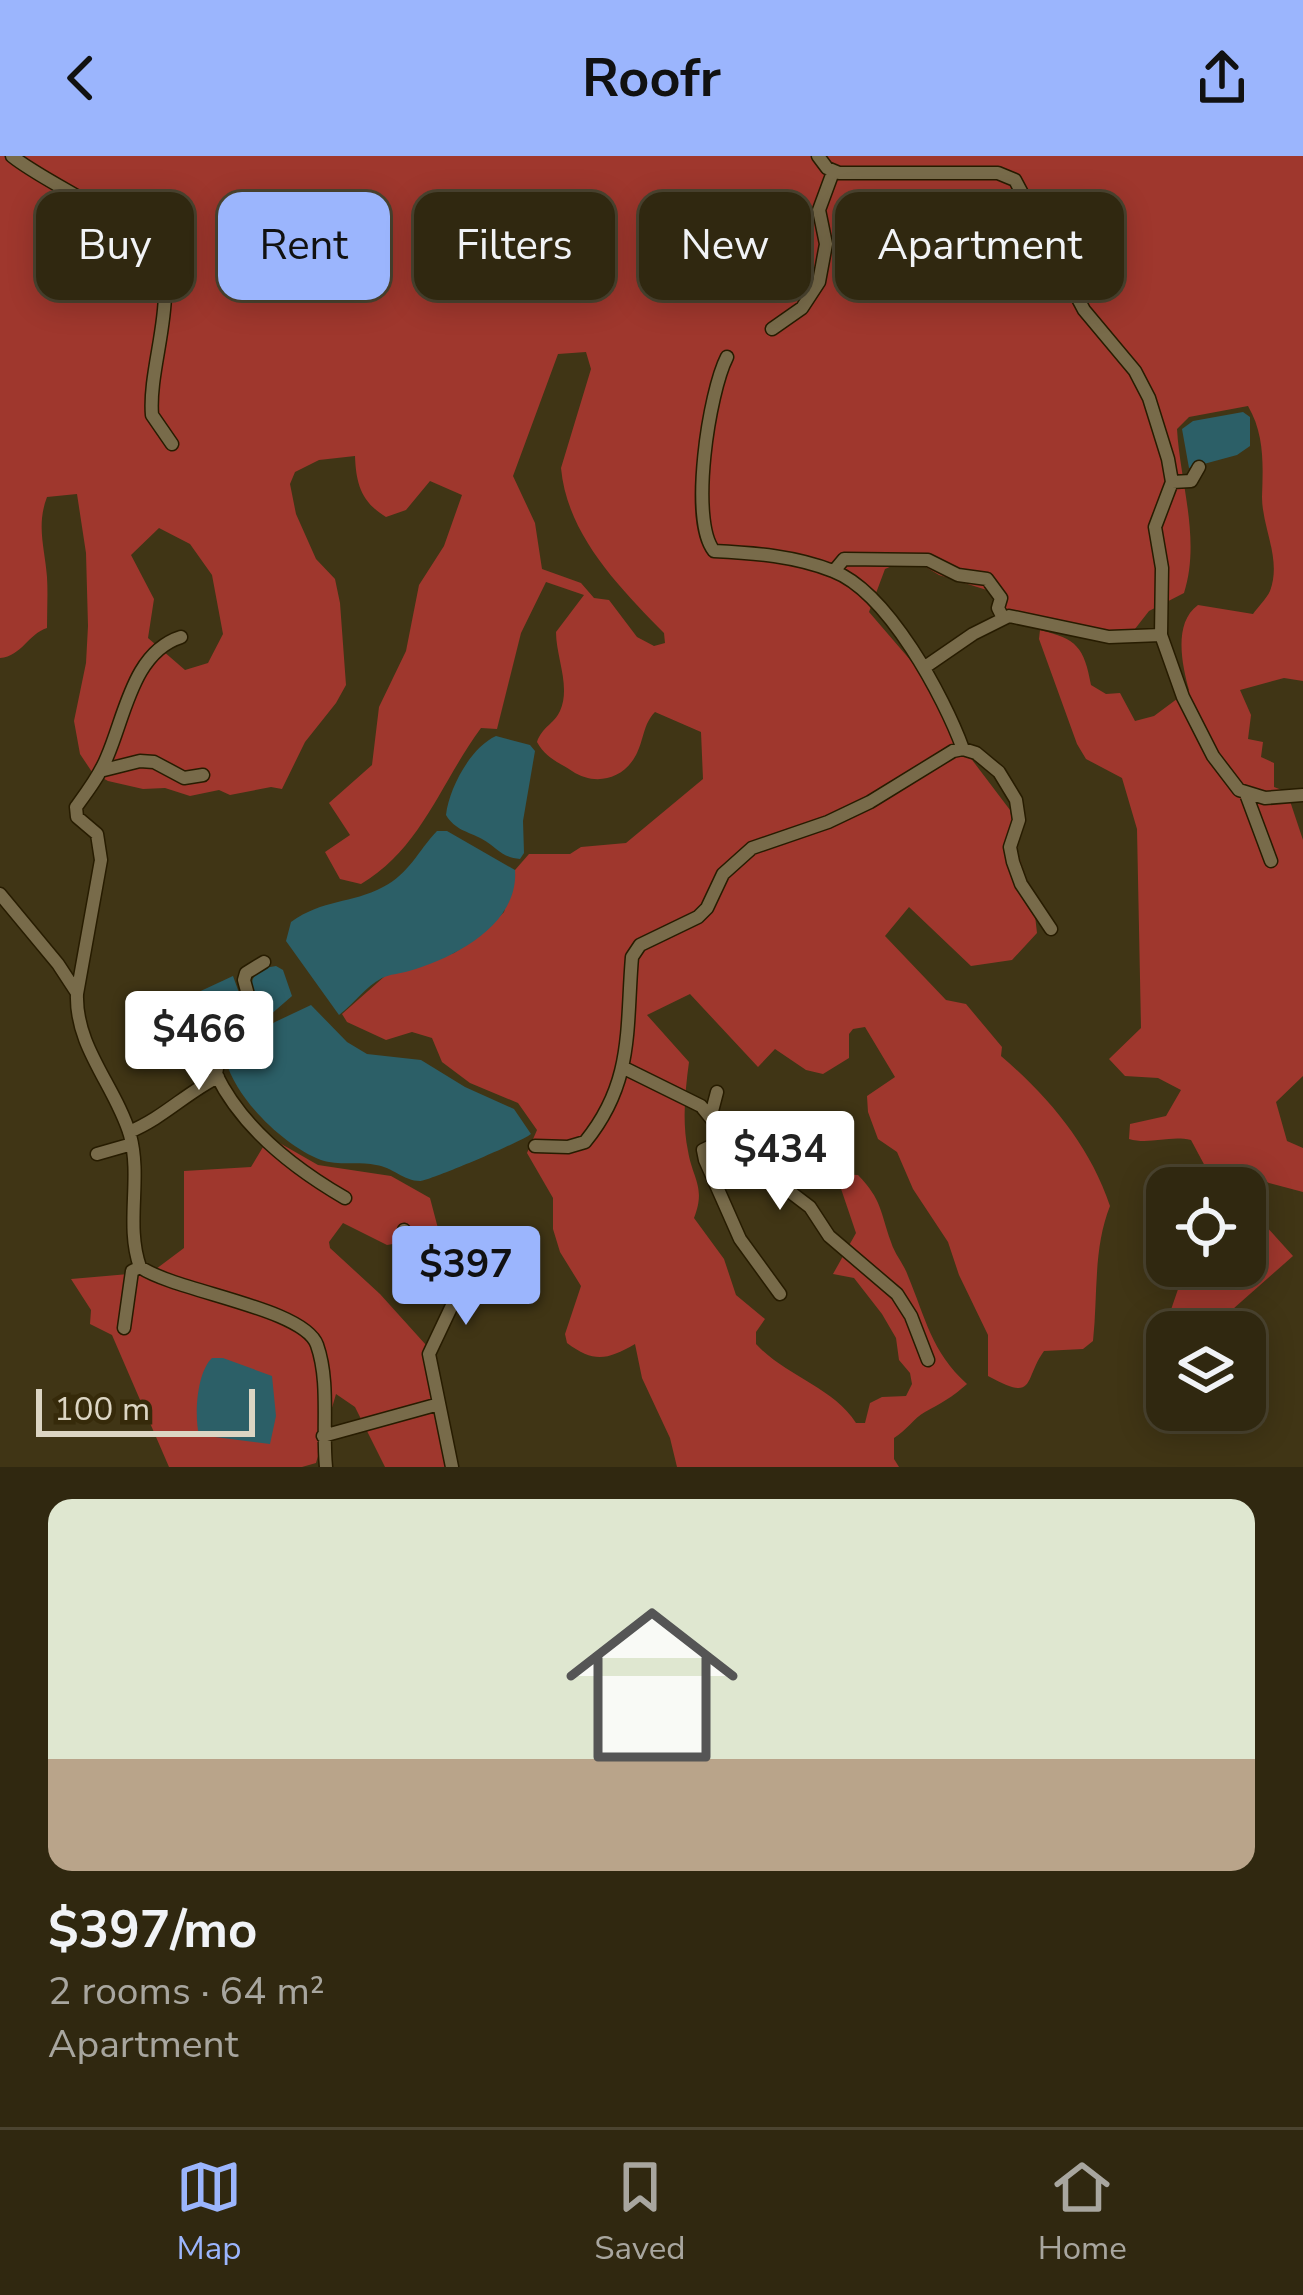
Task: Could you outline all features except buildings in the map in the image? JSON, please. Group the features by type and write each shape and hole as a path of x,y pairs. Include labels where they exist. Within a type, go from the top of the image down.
{"street":[{"path":"12,156 141,240 161,264 164,310 152,415 172,444"},
{"path":"818,156 832,172 998,173 1015,180 1084,310 1126,357 1141,384 1172,482 1155,527 1162,568 1161,635 1183,697 1214,756 1246,794 1271,861"},
{"path":"772,329 802,308 819,282 826,244 820,210 832,172"},
{"path":"727,357 709,422 702,518 709,545 714,551 766,554 834,571 876,606 925,667 963,749"},
{"path":"1172,482 1190,481 1199,467"},
{"path":"834,571 844,559 928,560 958,575 987,578 1001,598 998,608 1003,618"},
{"path":"925,667 1003,618 1036,619 1109,637 1161,635"},
{"path":"140,1267 133,1238 130,1138 79,1017 77,994 101,860 98,834 75,812 100,771 154,651 181,637"},
{"path":"535,1147 585,1142 610,1102 624,1068 632,1009 632,957 640,946 698,917 723,874 752,848 870,802 953,751 976,753 1009,785 1019,809 1010,847 1013,862 1021,884 1051,929"},
{"path":"100,771 140,761 164,765 184,778 203,775"},
{"path":"1246,794 1303,796"},
{"path":"0,894 77,994"},
{"path":"264,962 246,973 244,980 256,1028 220,1052 218,1077 271,1146 290,1164 345,1198"},
{"path":"624,1068 688,1098 710,1115 739,1153 810,1207 829,1236 897,1294 928,1360"},
{"path":"98,1154 169,1113 190,1092 218,1077"},
{"path":"710,1115 717,1092"},
{"path":"728,1138 703,1150 705,1160 740,1239 780,1294"},
{"path":"404,1230 456,1297 429,1354 452,1467"},
{"path":"124,1328 132,1271 140,1267"},
{"path":"140,1267 185,1288 270,1312 308,1332 318,1350 326,1467"},
{"path":"323,1436 440,1404"}],"shaded area":[{"path":"0,156 1303,156 1303,681 1284,678 1240,690 1251,715 1248,739 1263,742 1261,757 1274,763 1274,787 1287,792 1303,840 1303,1076 1276,1102 1287,1141 1303,1148 1303,1192 1266,1181 1266,1167 1205,1167 1191,1140 1129,1139 1130,1124 1166,1116 1181,1090 1158,1078 1125,1076 1109,1059 1141,1028 1137,829 1122,778 1086,759 1077,744 1039,639 1040,630 1071,641 1085,662 1091,685 1106,694 1120,693 1135,721 1154,716 1189,690 1182,633 1190,613 1198,605 1253,614 1269,594 1273,579 1260,439 1248,406 1189,417 1177,429 1190,532 1189,573 1184,593 1149,611 1131,634 1074,629 1004,611 990,591 939,575 911,558 885,569 869,612 918,669 957,740 1010,810 1037,933 1012,960 971,966 909,907 885,936 946,1000 966,1004 1002,1047 1001,1056 1035,1088 1079,1143 1102,1184 1110,1206 1098,1255 1093,1341 1083,1349 1044,1351 1022,1388 988,1376 988,1335 948,1242 913,1189 897,1152 878,1139 868,1112 867,1096 895,1077 865,1027 849,1034 849,1058 823,1074 806,1070 775,1049 758,1067 690,994 647,1015 689,1062 685,1118 699,1191 694,1218 724,1259 736,1295 765,1319 756,1332 756,1344 835,1400 856,1423 865,1423 870,1403 906,1396 912,1384 882,1314 854,1278 833,1274 856,1233 836,1174 858,1175 876,1199 931,1334 967,1384 894,1438 899,1467 677,1467 670,1438 642,1378 635,1344 601,1357 567,1343 565,1334 581,1286 560,1252 553,1229 553,1198 527,1153 537,1130 518,1103 470,1083 442,1062 432,1038 412,1032 386,1040 347,1022 342,1014 385,976 454,953 482,934 504,912 515,870 529,854 570,854 581,847 626,843 703,779 701,732 655,712 630,763 607,778 581,776 540,747 539,737 563,702 556,632 584,595 546,582 521,633 497,729 481,728 415,833 361,884 340,879 325,852 350,835 329,803 372,765 379,707 406,651 419,585 444,546 462,495 430,481 406,510 386,517 362,491 355,456 319,460 295,472 290,484 296,514 316,559 335,579 346,685 305,742 282,789 230,795 219,790 190,796 108,781 92,772 80,754 74,721 88,626 86,553 77,494 47,497 42,527 47,628 0,658","holes":["586,352 591,369 561,468 565,492 598,559 664,633 665,643 654,646 637,637 609,600 594,598 581,583 542,569 535,523 513,476 558,354","159,528 190,544 212,575 223,634 208,663 185,670 148,638 154,599 131,555"]},
{"path":"269,1137 318,1165 391,1176 430,1198 440,1236 387,1245 343,1223 329,1242 426,1345 446,1467 385,1467 355,1407 336,1394 316,1463 302,1467 169,1467 112,1335 90,1324 91,1310 71,1279 152,1272 184,1248 184,1171 251,1167"},
{"path":"1266,1226 1293,1256 1266,1280"},
{"path":"1179,1287 1258,1287 1231,1311 1171,1311"}],"water":[{"path":"1243,412 1250,417 1250,446 1237,455 1189,468 1182,429 1193,421"},
{"path":"496,736 530,745 535,751 520,859 457,827 446,815 463,769"},
{"path":"437,831 447,831 515,870 506,907 495,923 463,948 382,978 339,1015 286,941 291,922 314,909 392,882"},
{"path":"276,966 283,970 292,996 263,1017 252,984 258,972"},
{"path":"233,976 251,1026 206,1052 190,1041 177,1002"},
{"path":"311,1005 347,1042 367,1054 421,1060 514,1109 531,1134 420,1181 382,1166 328,1162 307,1153 277,1133 251,1105 226,1061 229,1054 275,1022"},
{"path":"212,1358 272,1376 276,1416 270,1444 199,1435 198,1394"}]}
